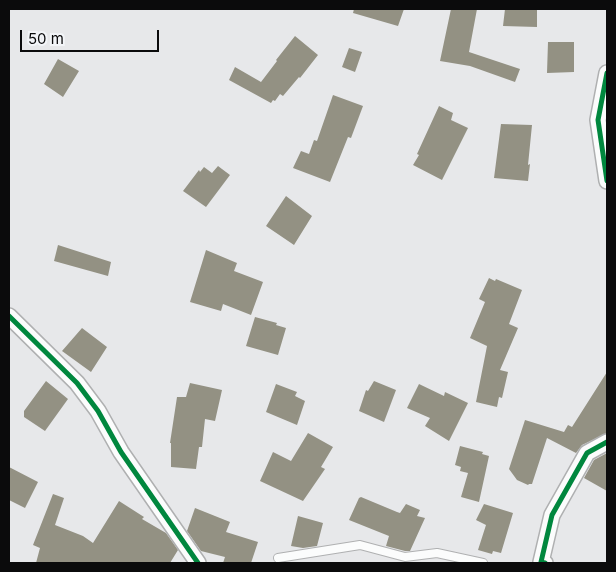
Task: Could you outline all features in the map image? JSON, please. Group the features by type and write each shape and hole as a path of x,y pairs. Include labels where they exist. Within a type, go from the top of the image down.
{"street":[{"path":"607,73 598,120 607,181"},
{"path":"9,316 77,383 98,411 121,452 198,563"},
{"path":"545,563 541,562 552,515 587,453 607,442"}],"lane":[{"path":"278,558 360,545 405,557 437,553 483,563"}],"building":[{"path":"354,9 404,9 398,26 353,13"},
{"path":"451,9 477,9 469,52 520,69 515,82 470,66 440,61"},
{"path":"505,9 537,9 537,27 503,26"},
{"path":"295,36 318,55 283,96 280,94 271,103 229,80 235,67 261,82"},
{"path":"548,42 574,42 574,72 547,73"},
{"path":"349,48 362,52 355,72 342,67"},
{"path":"58,59 79,71 63,97 44,84"},
{"path":"333,95 363,106 351,138 348,137 330,182 293,168 301,151 309,154 314,140 317,141"},
{"path":"439,106 453,113 451,120 468,128 442,180 413,165"},
{"path":"501,124 532,125 528,181 494,178"},
{"path":"218,166 230,175 206,207 183,191 199,170 200,172 204,167 212,173"},
{"path":"286,196 312,216 294,245 266,226"},
{"path":"58,245 111,262 108,276 54,261"},
{"path":"206,250 237,263 234,271 263,282 251,315 223,304 221,311 190,302"},
{"path":"489,278 522,290 509,324 518,328 500,370 508,372 502,398 499,397 497,407 476,402 487,346 470,338 485,302 479,299"},
{"path":"255,317 277,323 276,325 286,328 278,355 246,346"},
{"path":"82,328 107,347 91,372 62,351"},
{"path":"607,372 607,433 582,445 576,453 547,438 532,484 528,485 517,480 509,469 525,420 564,432 568,425 572,427"},
{"path":"46,381 68,399 45,431 24,417 24,411"},
{"path":"374,381 396,390 384,422 359,411 366,390 368,391"},
{"path":"190,383 222,390 215,421 205,419 202,447 199,447 196,469 171,467 170,443 177,397 186,397"},
{"path":"276,384 297,392 295,396 305,401 297,425 266,412"},
{"path":"419,384 444,396 445,392 468,403 449,441 425,426 430,418 407,408"},
{"path":"308,433 333,447 321,467 325,469 303,501 260,481 273,452 291,461"},
{"path":"460,446 483,452 482,454 489,456 479,502 461,497 468,473 460,471 461,467 455,465"},
{"path":"607,453 607,491 584,478 594,460"},
{"path":"9,467 38,482 25,508 9,500"},
{"path":"53,494 64,498 55,525 83,536 93,543 119,501 144,517 142,519 166,533 178,550 170,563 36,563 40,548 33,545"},
{"path":"361,497 400,513 406,504 420,510 417,516 425,518 410,551 386,546 389,536 349,520"},
{"path":"484,504 513,513 501,553 493,551 492,554 478,550 486,525 476,520"},
{"path":"195,508 230,522 226,532 258,542 251,563 223,563 225,557 201,551 187,531"},
{"path":"298,516 323,523 317,546 303,548 291,546"}],"cycle path":[{"path":"607,73 598,120 607,181"},
{"path":"9,316 77,383 98,411 121,452 198,563"},
{"path":"545,563 541,562 552,515 587,453 607,442"}]}
